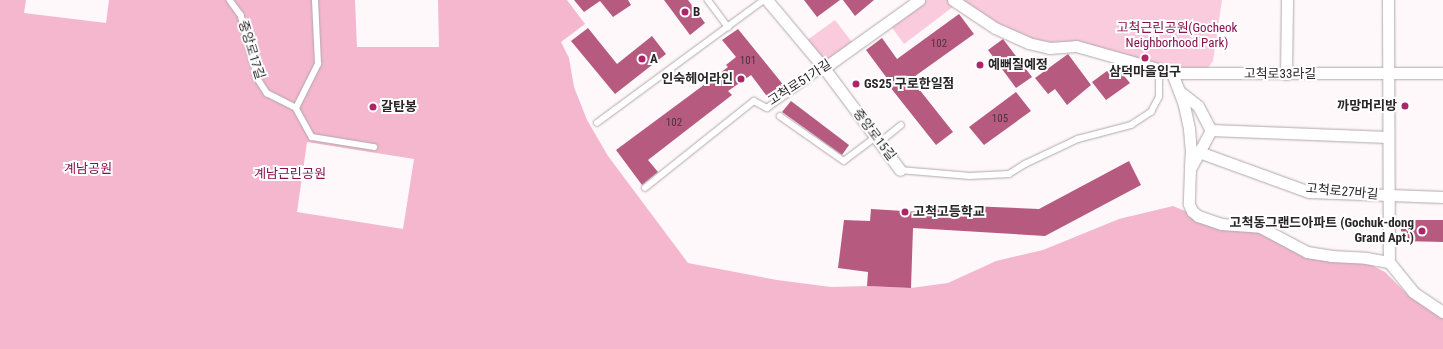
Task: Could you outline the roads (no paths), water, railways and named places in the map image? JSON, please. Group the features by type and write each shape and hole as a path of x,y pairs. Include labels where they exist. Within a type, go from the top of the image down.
{"street":[{"name":"중앙로15길","path":"765,0 824,68 900,170"},
{"name":"고척로51가길","path":"824,68 918,0"},
{"name":"고척로33라길","path":"953,0 995,28 1028,43 1049,48 1076,46 1172,73 1388,75 1443,73"},
{"path":"1286,74 1287,0"},
{"path":"1388,0 1389,262 1413,292 1443,312"},
{"path":"1172,73 1184,105 1190,142 1189,204 1192,211 1198,216 1221,224 1260,227 1307,252 1389,262"},
{"path":"1179,91 1198,106 1211,130"},
{"path":"1211,130 1388,137"},
{"path":"1190,169 1211,130"},
{"name":"고척로27바길","path":"1199,152 1309,192 1443,197"}],"lane":[{"name":"중앙로17길","path":"230,0 241,15 258,79 261,84 267,93 296,108"},
{"path":"315,0 318,64 296,108 312,137 374,147"},
{"path":"708,0 728,27"},
{"name":"중앙로15길","path":"597,123 765,0"},
{"name":"고척로51가길","path":"645,188 754,101 766,108 824,68"},
{"name":"중앙로15길","path":"900,170 939,174 991,176 1009,174 1025,164 1078,139 1131,125 1151,112 1159,96 1159,69"},
{"path":"780,116 844,161 901,125"}],"place":[{"name":"B","path":"685,12"},
{"name":"삼덕마을입구","path":"1145,58"},
{"name":"A","path":"642,59"},
{"name":"예뻐질예정","path":"980,65"},
{"name":"인숙헤어라인","path":"741,79"},
{"name":"GS25 구로한일점","path":"856,84"},
{"name":"까망머리방","path":"1405,106"},
{"name":"갈탄봉","path":"373,107"},
{"name":"고척고등학교","path":"905,212"},
{"name":"고척동그랜드아파트 (Gochuk-dong Grand Apt.)","path":"1422,231"}],"park label":[{"name":"고척근린공원(Gocheok Neighborhood Park)","path":"1177,36"},
{"name":"계남공원","path":"88,169"},
{"name":"계남근린공원","path":"290,174"}]}
